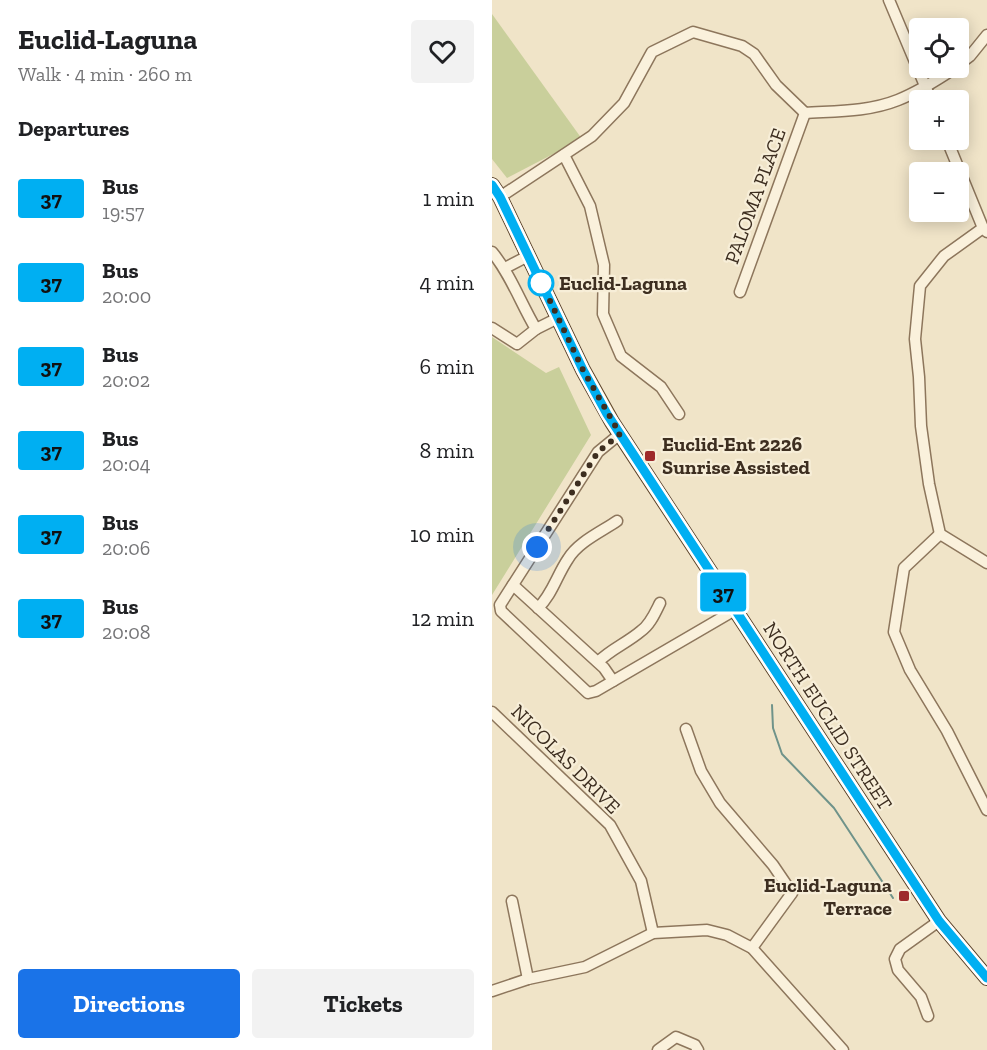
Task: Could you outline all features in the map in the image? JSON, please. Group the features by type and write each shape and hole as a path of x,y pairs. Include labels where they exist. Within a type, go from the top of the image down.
{"main road":[{"name":"NORTH EUCLID STREET","path":"492,185 500,197 596,396 939,921 987,978"}],"street":[{"path":"889,0 926,90"},
{"path":"500,197 592,136 624,103 652,52 693,32 742,46 754,54 776,85 805,113 856,111 897,101 939,78"},
{"path":"969,57 987,35"},
{"name":"PALOMA PLACE","path":"740,292 805,113"},
{"path":"951,150 985,230 944,255 920,286 915,339 921,426 929,484 940,534 987,563"},
{"path":"564,155 590,206 604,265 603,314 621,356 661,387 679,414"},
{"path":"492,252 505,268 523,308 536,329"},
{"path":"505,268 528,256"},
{"path":"492,328 517,344 536,329 558,318"},
{"path":"620,434 598,452 500,605 501,611 588,693 613,681 735,610"},
{"path":"538,608 545,602 572,553 616,521"},
{"path":"940,534 904,568 894,632 910,670 947,731 987,810"},
{"path":"513,585 597,662 613,681"},
{"path":"597,662 608,652 641,632 660,603"},
{"name":"NICOLAS DRIVE","path":"492,712 610,825 641,881 652,933"},
{"path":"686,729 701,771 720,803 773,865 792,893 752,948"},
{"path":"512,901 528,979"},
{"path":"928,1016 921,998 898,970 895,959 900,949 939,921"},
{"path":"492,991 528,979 585,967 652,933 707,930 727,935 752,948 843,1050"},
{"path":"658,1050 676,1037 695,1045 698,1050"}],"green space":[{"path":"492,14 582,139 507,178 492,159"},
{"path":"492,337 546,373 559,367 591,435 492,595"}],"waterway":[{"path":"772,705 773,728 782,754 834,808 893,898"}],"bus line":[{"name":"37","path":"492,185 607,414 939,921 987,978"}],"place":[{"name":"Euclid-Laguna","path":"541,283"},
{"name":"Euclid-Ent 2226 Sunrise Assisted","path":"650,456"},
{"name":"Euclid-Laguna Terrace","path":"904,896"}],"route":[{"path":"537,547 598,452 620,434 596,396 540,280 541,283"}]}
